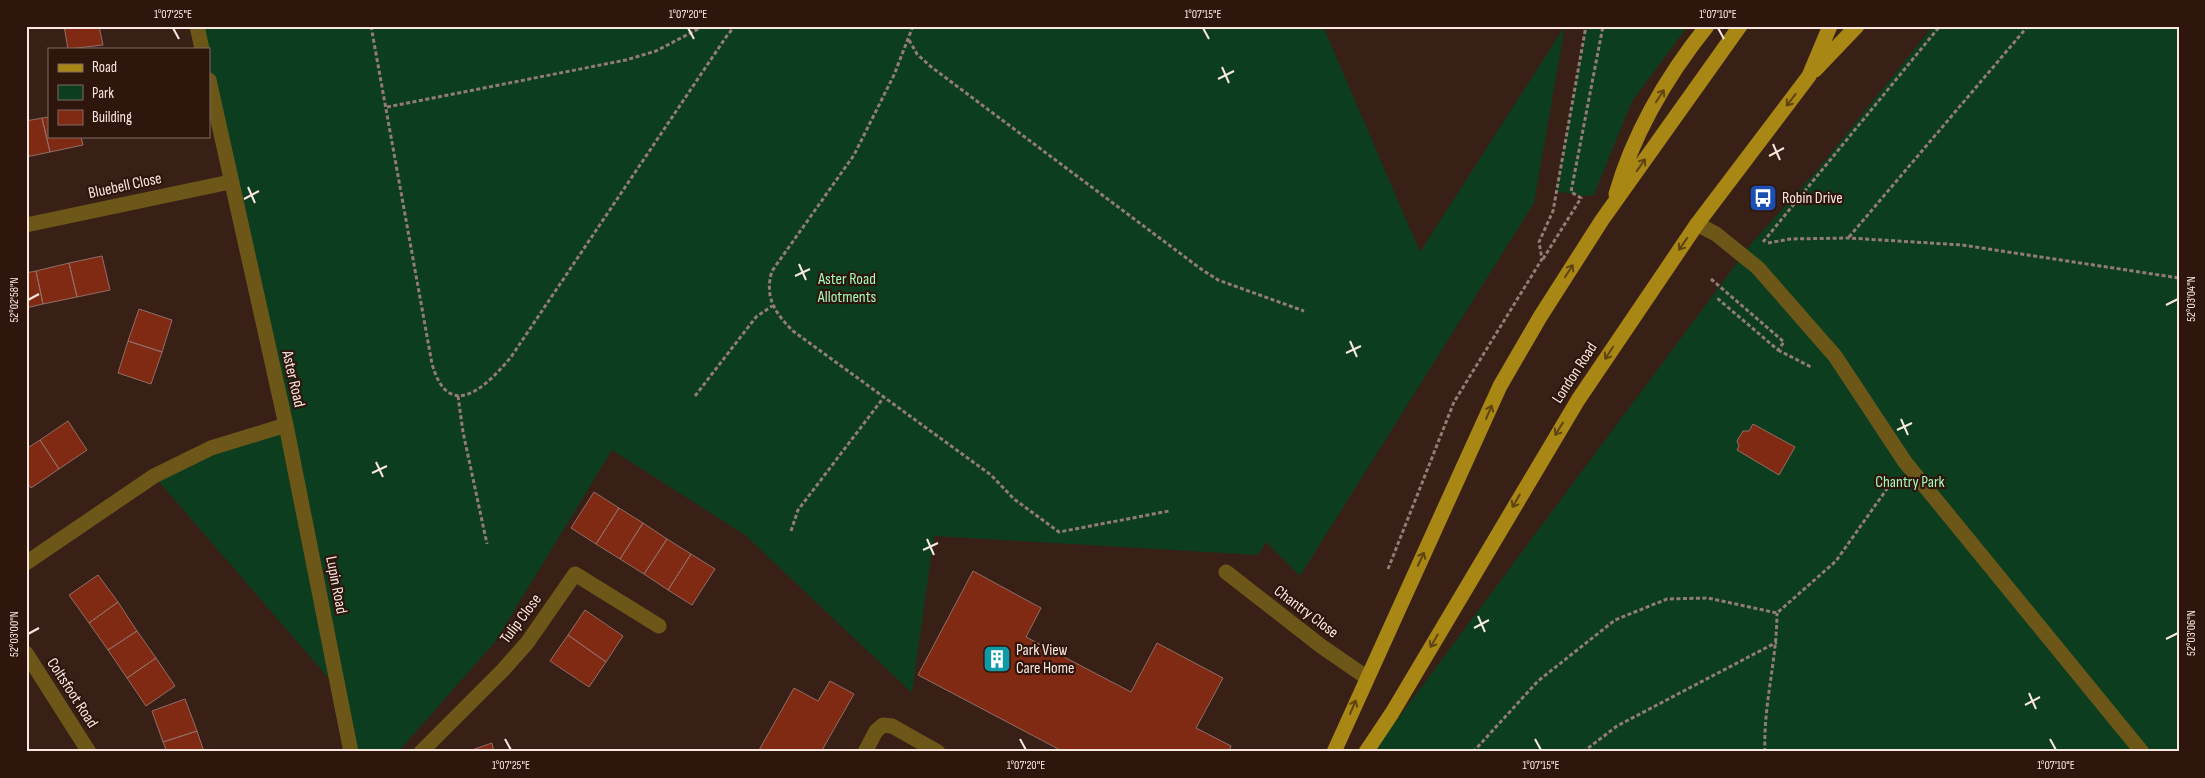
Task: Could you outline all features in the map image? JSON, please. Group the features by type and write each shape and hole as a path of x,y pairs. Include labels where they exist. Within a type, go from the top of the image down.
{"main road":[{"path":"1613,204 1625,164 1642,124 1694,42 1707,26"},
{"path":"1334,752 1366,677 1470,457 1500,386 1540,317 1613,204 1740,26"},
{"name":"London Road","path":"1366,752 1392,713 1578,400 1697,224 1809,76 1830,26"},
{"path":"1809,76 1857,26"}],"street":[{"path":"197,26 202,48"},
{"name":"Aster Road","path":"26,563 118,499 190,457 257,432 286,425 230,182 210,85"},
{"name":"Bluebell Close","path":"26,226 230,182"},
{"path":"1697,224 1716,234 1758,268 1835,356 1905,462 2142,752"},
{"name":"Lupin Road","path":"286,425 351,752"},
{"name":"Chantry Close","path":"1226,572 1321,646 1366,677"},
{"name":"Tulip Close","path":"421,752 527,643 575,574 659,626"},
{"name":"Coltsfoot Road","path":"26,653 89,752"},
{"path":"865,752 876,731 883,725 892,726 938,752"}],"path":[{"path":"371,26 432,364 441,388 448,394 458,396 472,393 484,384 511,357 658,136 735,26"},
{"path":"387,107 626,60 656,50 704,26"},
{"path":"913,26 871,123 854,154 772,271 768,283 772,306 778,316 793,331 991,475 1014,500 1059,532 1169,511"},
{"path":"1542,259 1539,242 1553,211 1586,26"},
{"path":"1385,574 1454,402 1581,198 1571,192 1603,26"},
{"path":"1940,26 1760,246 1790,239 1849,238 1962,245 2179,278"},
{"path":"1849,238 2028,26"},
{"path":"909,39 917,54 930,66 1201,269 1218,280 1304,311"},
{"path":"1711,279 1784,342 1778,350 1717,298"},
{"path":"695,396 756,317 772,306"},
{"path":"458,396 463,432 488,544"},
{"path":"792,531 798,510 884,397"},
{"path":"1764,752 1764,724 1777,642 1777,613 1836,561 1905,462"},
{"path":"1473,752 1538,681 1614,620 1666,599 1708,598 1777,613"},
{"path":"1583,752 1617,726 1777,642"}],"green space":[{"name":"Aster Road Allotments","path":"197,26 1323,26 1420,252 1565,26 1534,203 1300,576 1266,542 1258,555 934,536 912,693 745,535 612,450 495,642 398,752 351,752 339,690 154,476 285,425 210,85 210,48"},
{"path":"1586,26 1688,26 1632,101 1594,195 1584,196 1556,192"},
{"name":"Chantry Park","path":"1933,26 2179,26 2179,752 1373,752 1751,244 1819,168"}],"building":[{"path":"64,26 99,26 103,45 68,48"},
{"path":"48,117 48,138 81,138 83,145 50,152 42,118"},
{"path":"42,118 50,152 26,157 26,121"},
{"path":"102,256 110,290 77,297 69,263"},
{"path":"69,263 77,297 43,304 36,271"},
{"path":"36,271 43,304 26,308 26,273"},
{"path":"139,309 172,320 162,352 128,341"},
{"path":"128,341 162,352 151,384 118,373"},
{"path":"68,421 87,450 59,469 40,440"},
{"path":"1753,424 1795,447 1779,475 1737,450 1739,446 1737,441 1743,431 1749,431"},
{"path":"40,440 59,469 31,488 26,481 26,449"},
{"path":"594,492 619,508 596,544 571,528"},
{"path":"619,508 643,523 620,559 596,544"},
{"path":"643,523 667,539 644,574 620,559"},
{"path":"667,539 691,554 668,590 644,574"},
{"path":"691,554 715,569 692,605 668,590"},
{"name":"Park View Care Home","path":"973,571 1041,608 1026,637 1131,692 1157,643 1223,678 1196,728 1231,746 1229,752 1064,752 918,675"},
{"path":"98,575 118,602 89,623 69,595"},
{"path":"118,602 137,631 108,650 89,623"},
{"path":"585,610 623,636 606,662 568,635"},
{"path":"137,631 156,658 127,678 108,650"},
{"path":"568,635 606,662 589,687 550,661"},
{"path":"156,658 175,686 146,706 127,678"},
{"path":"830,681 854,694 821,752 758,752 794,688 818,701"},
{"path":"185,699 197,731 163,742 152,711"},
{"path":"197,731 204,752 167,752 163,742"},
{"path":"492,743 494,752 466,752"}],"place":[{"name":"Robin Drive","path":"1763,198"},
{"name":"Park View Care Home","path":"997,659"}]}
